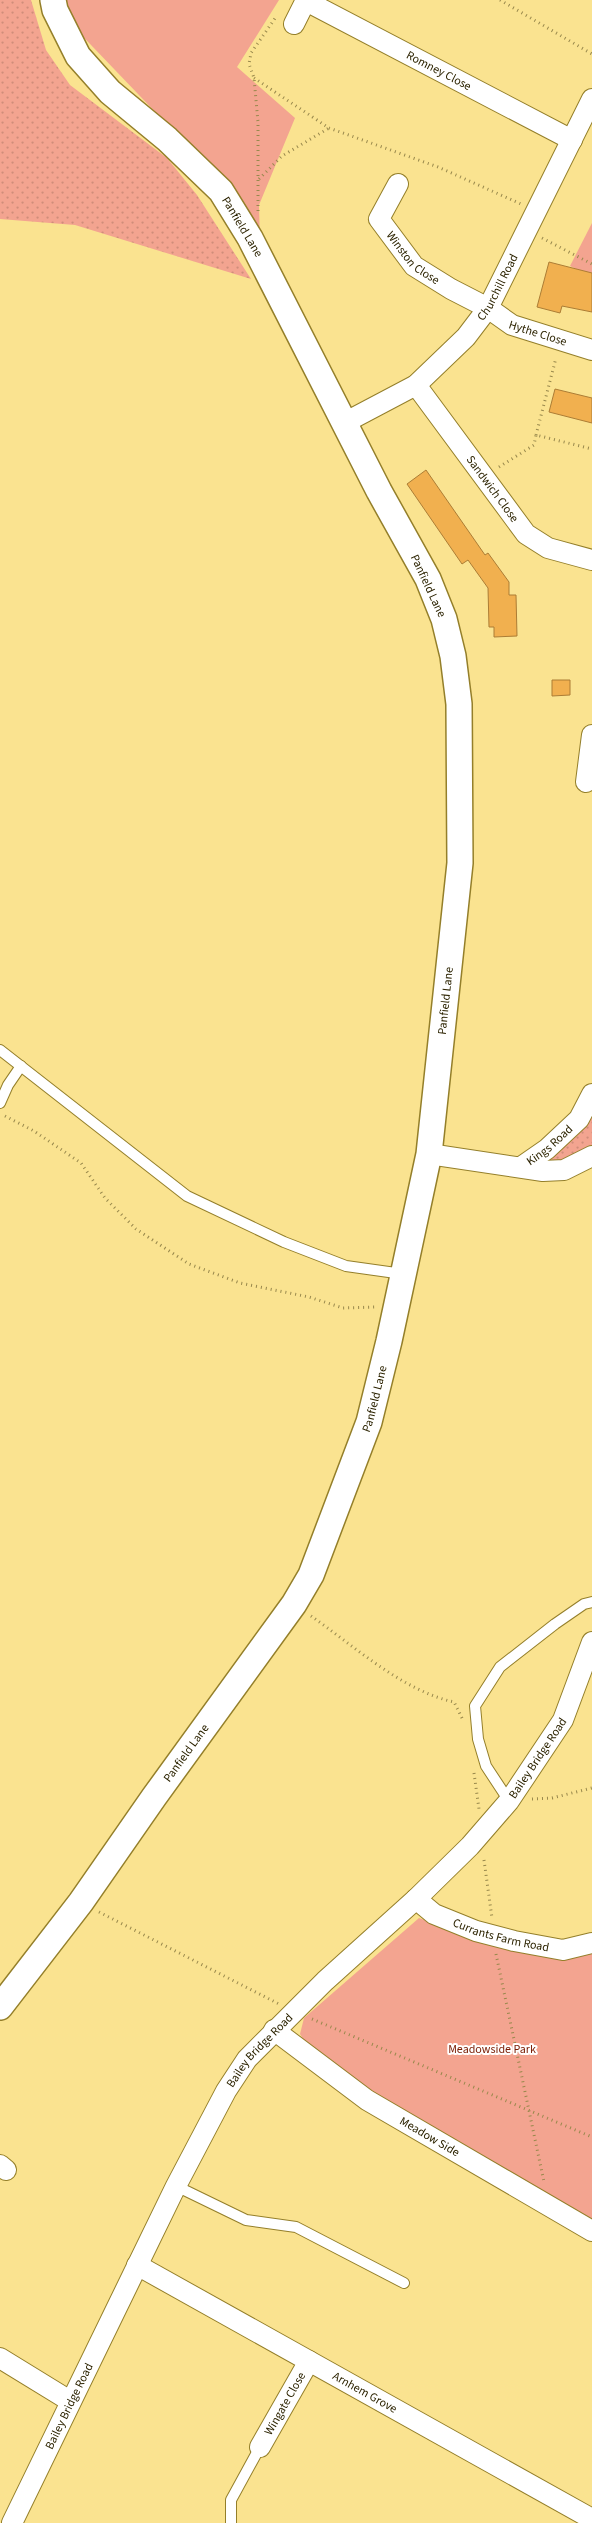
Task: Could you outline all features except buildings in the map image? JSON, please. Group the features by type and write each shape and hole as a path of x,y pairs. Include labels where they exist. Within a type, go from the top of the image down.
{"street":[{"name":"Panfield Lane","path":"0,2007 81,1902 154,1797 289,1612 311,1575 369,1422 404,1274 429,1154 460,863 459,704 453,656 444,619 428,580 344,423 250,238 220,191 167,139 110,92 78,56 55,10 54,0"},
{"name":"Romney Close","path":"286,20 306,0 572,140"},
{"name":"Churchill Road","path":"344,423 416,385 466,337 488,308 592,99"},
{"name":"Winston Close","path":"398,184 379,219 414,266 488,308"},
{"name":"Hythe Close","path":"488,308 512,325 560,342 592,350"},
{"name":"Sandwich Close","path":"416,385 514,518 535,540 548,548 592,560"},
{"path":"586,782 592,735"},
{"name":"Kings Road","path":"521,1167 547,1149 579,1118 592,1094"},
{"name":"Kings Road","path":"429,1154 544,1171 564,1170 592,1156"},
{"name":"Bailey Bridge Road","path":"12,2523 176,2186 226,2091 246,2060 274,2030 416,1899 470,1846 509,1801 563,1720 592,1642"},
{"name":"Currants Farm Road","path":"416,1899 434,1914 476,1931 514,1941 563,1950 592,1943"},
{"name":"Meadow Side","path":"274,2030 367,2100 592,2231"},
{"name":"Arnhem Grove","path":"137,2265 592,2519"},
{"path":"0,2358 70,2401"},
{"name":"Wingate Close","path":"260,2447 309,2361"}],"lane":[{"path":"0,1050 187,1196 284,1242 346,1266 404,1274"},
{"path":"0,1103 8,1085 21,1066"},
{"path":"509,1801 486,1766 478,1739 475,1706 500,1667 555,1624 584,1604 592,1602"},
{"path":"176,2186 246,2220 296,2227 404,2283"},
{"path":"231,2523 231,2500 260,2447"}],"path":[{"path":"500,0 592,54"},
{"path":"250,238 258,233 260,148 254,78 249,64 250,53 286,20"},
{"path":"254,78 329,128 438,167 536,211"},
{"path":"259,180 282,156 329,128"},
{"path":"518,249 542,238 592,264"},
{"path":"484,476 534,445 560,342"},
{"path":"536,435 592,449"},
{"path":"0,1113 34,1132 81,1163 104,1198 136,1229 189,1264 240,1283 309,1296 343,1308 361,1306 396,1308"},
{"path":"509,1801 552,1798 592,1788"},
{"path":"81,1902 294,2011 592,2137"}],"green space":[{"path":"0,0 31,0 46,50 70,85 167,158 197,195 251,279 75,225 0,219"},
{"path":"64,0 279,0 237,67 295,118 259,205 260,244 208,167 68,21"},
{"path":"592,223 592,277 570,266"},
{"path":"592,1110 592,1149 582,1158 547,1163 548,1155"},
{"name":"Meadowside Park","path":"419,1918 475,1939 592,1948 592,2224 371,2093 308,2047 300,2034 304,2018"}]}
